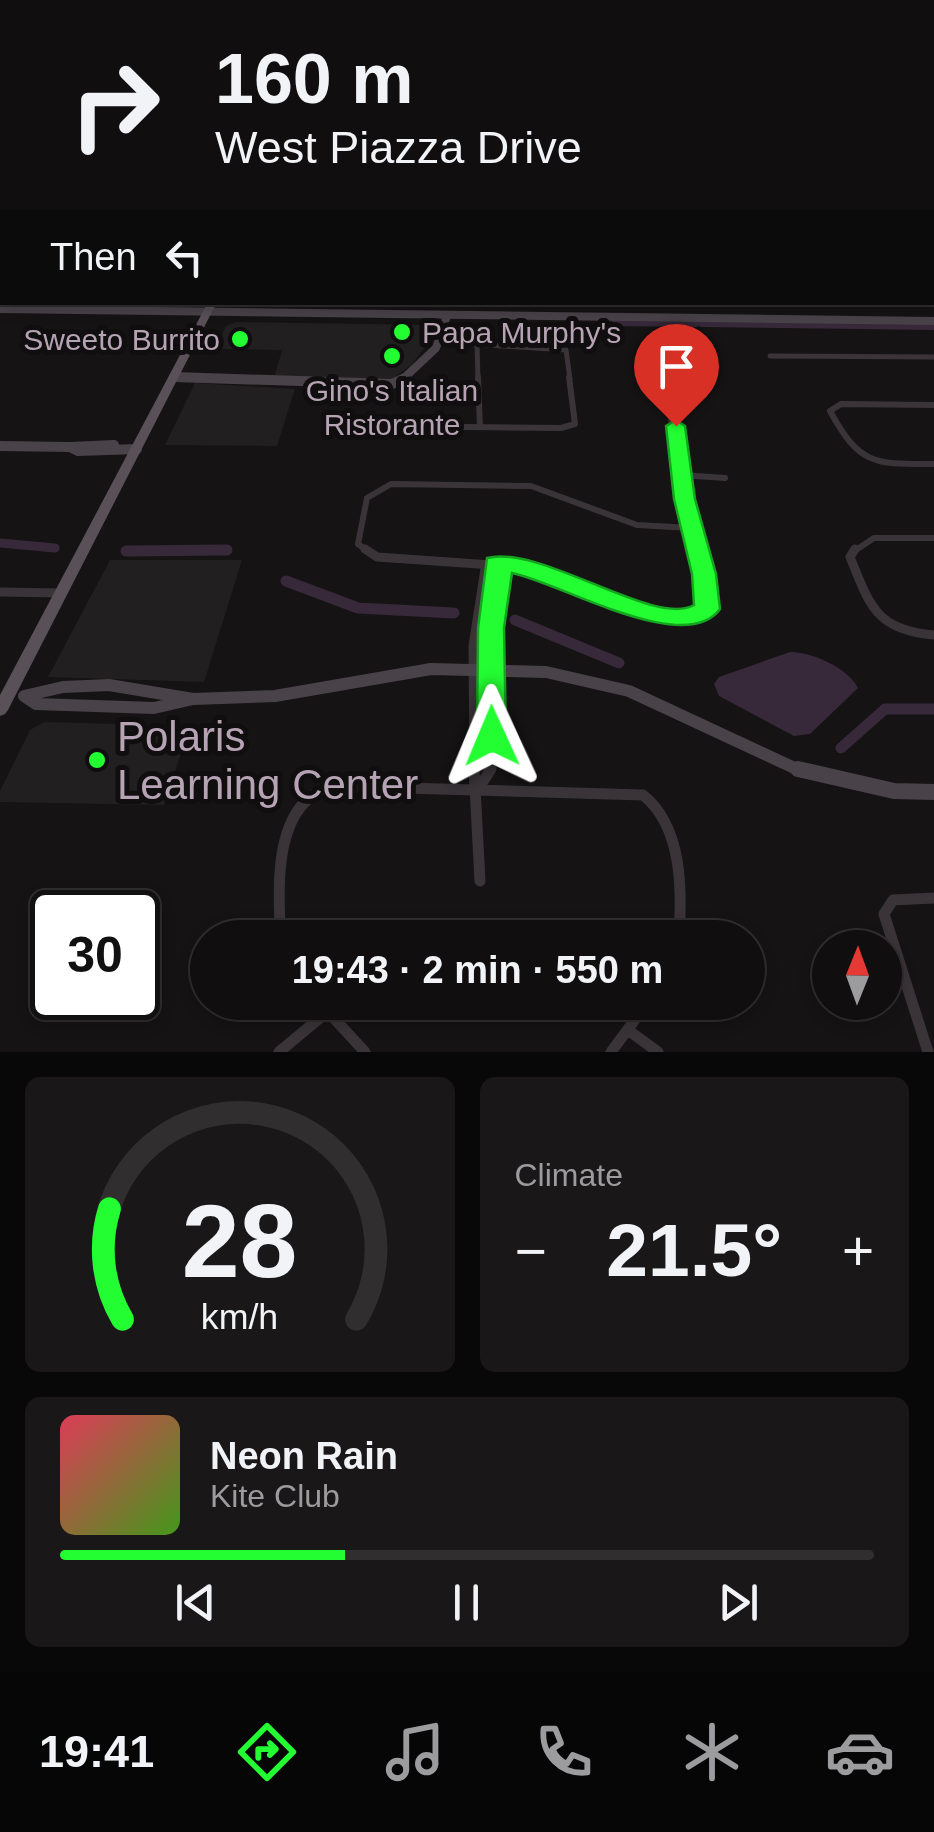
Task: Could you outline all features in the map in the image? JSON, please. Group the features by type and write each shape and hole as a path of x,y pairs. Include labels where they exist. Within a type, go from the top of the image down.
{"main road":[{"path":"0,710 210,307"}],"street":[{"path":"524,305 526,316"},
{"path":"0,310 188,312 210,307 448,316 934,321"},
{"path":"174,377 382,384 406,380 441,342 448,316"},
{"path":"358,420 381,426 480,427 571,426 576,420 564,348 441,342"},
{"path":"477,345 480,427"},
{"path":"656,346 676,426 681,475 710,602 702,614 669,619 535,570 496,563 377,557 363,552 358,544 366,498 380,487 530,486 636,524 692,528"},
{"path":"770,356 931,357 934,367"},
{"path":"934,405 832,406 830,411 850,450 863,459 934,464"},
{"path":"0,446 114,445 114,449 137,449"},
{"path":"681,475 726,478"},
{"path":"934,538 862,542 850,557 875,614 887,626 934,635"},
{"path":"480,881 478,790 471,765 474,667 479,592 485,569 496,563"},
{"path":"478,790 492,767 491,628 501,571 496,563"},
{"path":"0,592 61,593"},
{"path":"11,693 46,688 162,687 193,698 261,698 405,672 474,667 546,672 630,690 808,774 874,788 934,792"},
{"path":"280,920 278,898 294,816 309,794 336,786 627,792 653,800 665,815 680,884 679,920"},
{"path":"928,1052 884,924 886,906 902,898 934,898"},
{"path":"279,1052 310,1020"},
{"path":"335,1020 365,1052"},
{"path":"611,1052 635,1020"},
{"path":"628,1030 658,1052"}],"shaded area":[{"path":"236,322 436,325 433,337 411,365 392,379 299,378 275,375 282,350 215,349 226,326"},
{"path":"195,383 295,389 277,446 165,445"},
{"path":"110,560 242,560 204,682 48,677"},
{"path":"790,652 828,662 858,688 810,734 794,736 719,696 714,684 719,677"},
{"name":"Polaris Learning Center","path":"44,722 190,726 164,805 0,802 0,791 30,730"}],"waterway":[{"path":"616,322 696,323"},
{"path":"702,323 934,326"},
{"path":"0,543 55,548"},
{"path":"126,551 227,550"},
{"path":"286,581 358,608 454,613"},
{"path":"515,620 619,663"},
{"path":"841,748 885,709 934,709"}],"place":[{"name":"Papa Murphy's","path":"402,332"},
{"name":"Sweeto Burrito","path":"240,339"},
{"name":"Gino's Italian Ristorante","path":"392,356"},
{"name":"Polaris Learning Center","path":"97,760"}],"route":[{"path":"492,736 491,628 501,571 496,563 535,570 669,619 691,618 707,609 710,602 684,499 676,426"}]}
